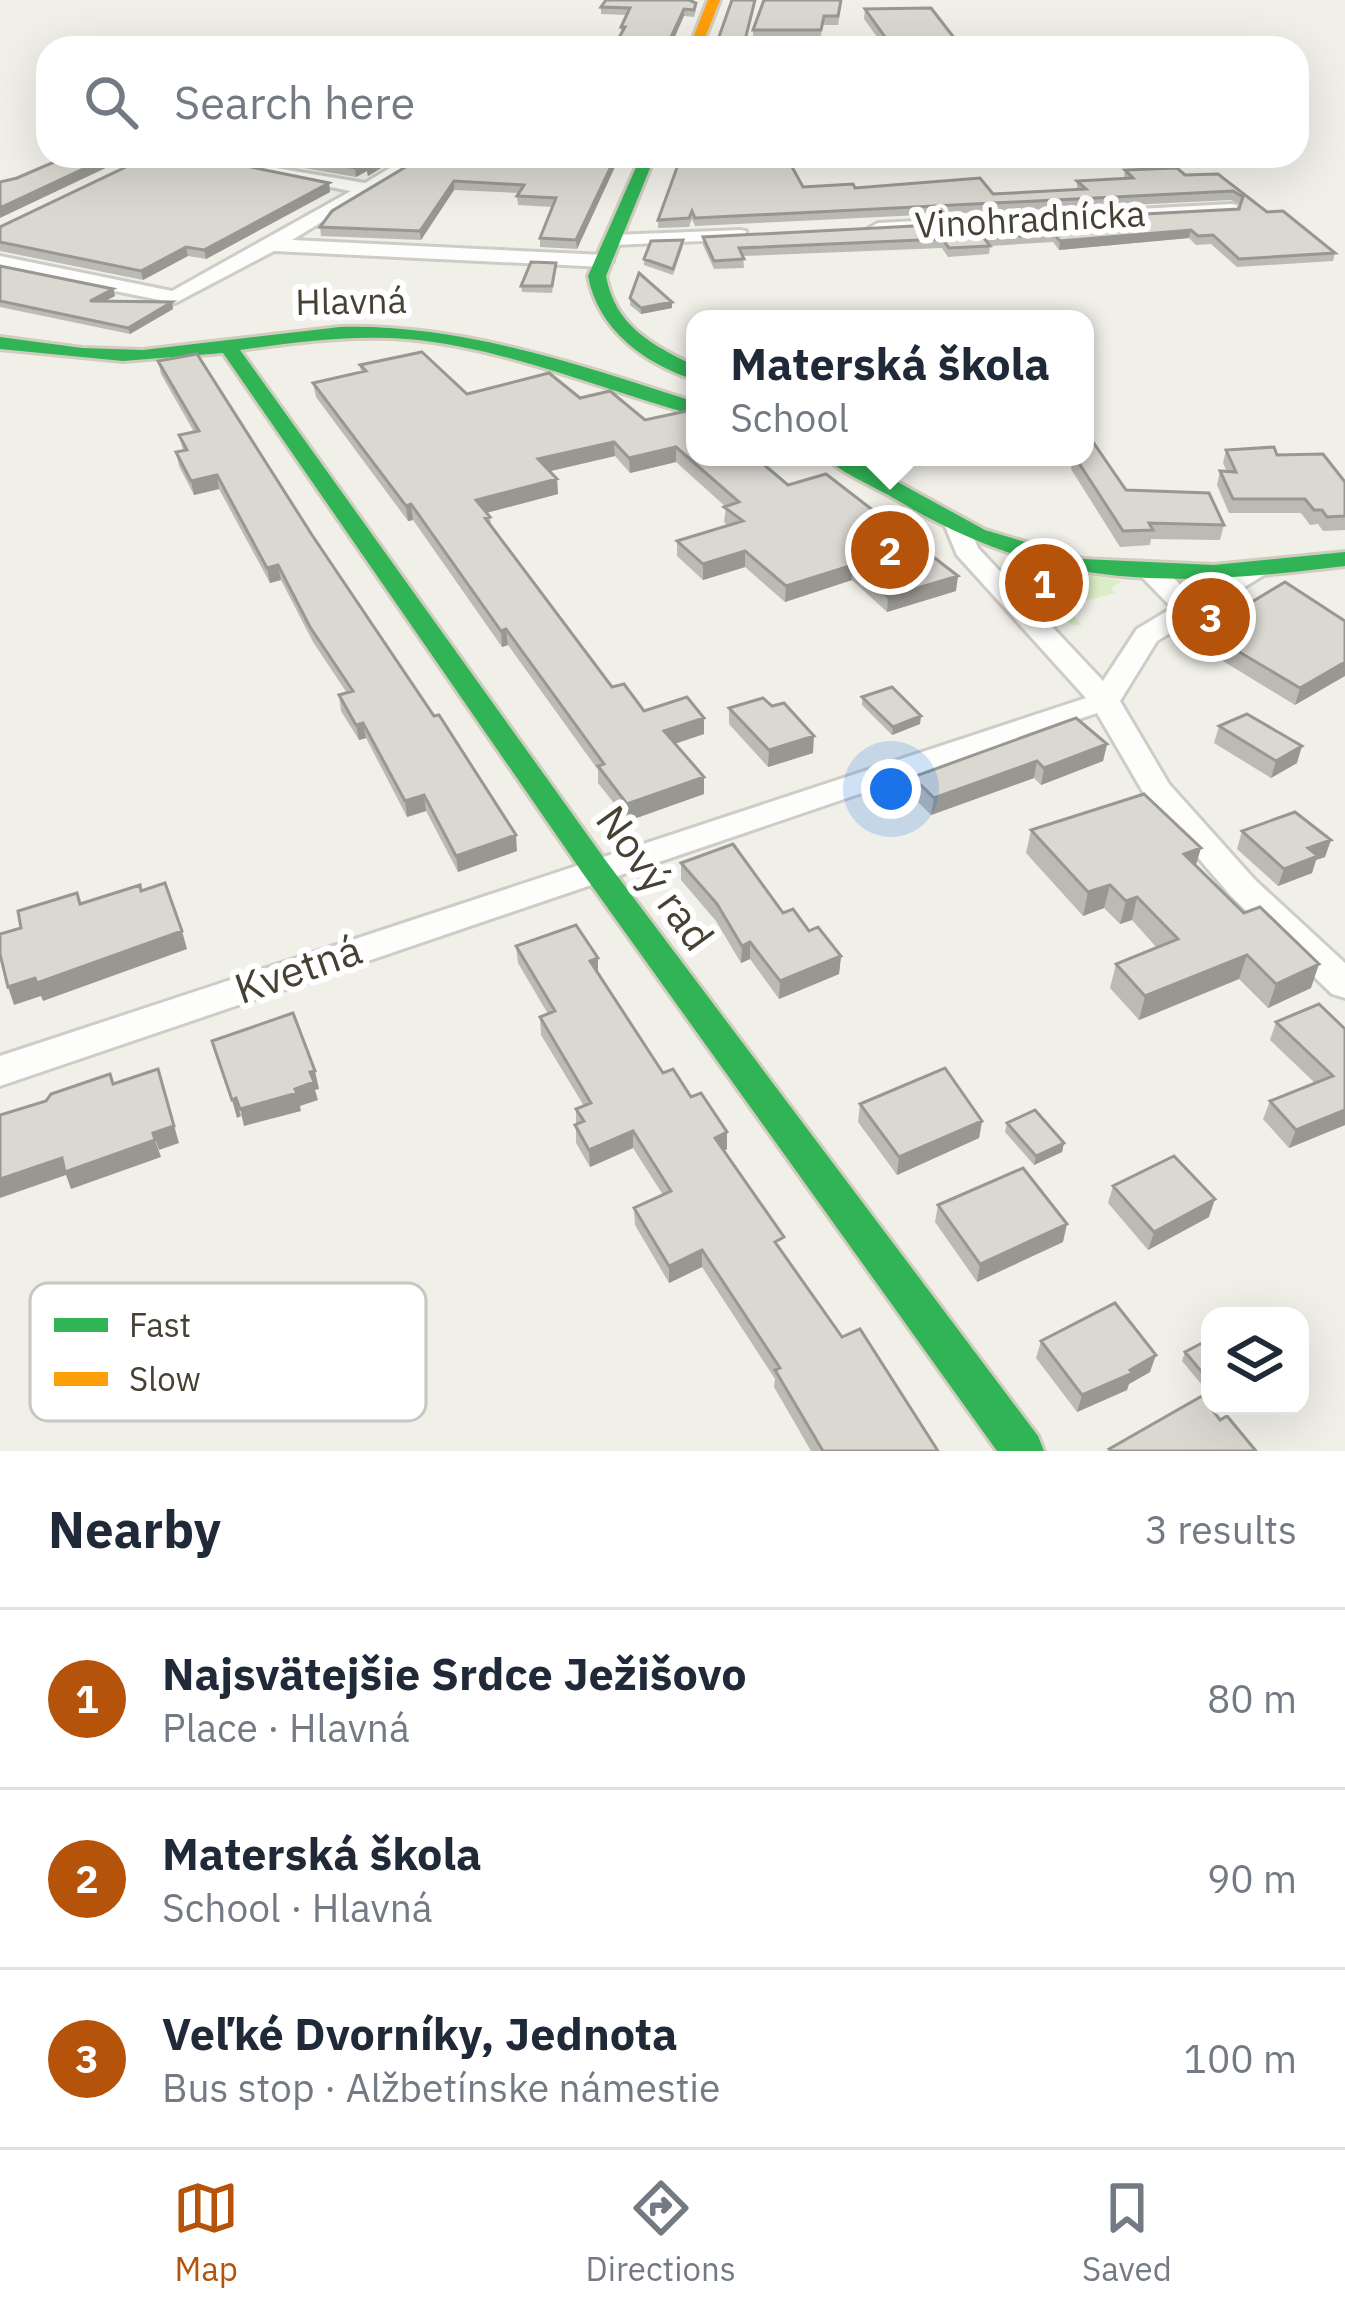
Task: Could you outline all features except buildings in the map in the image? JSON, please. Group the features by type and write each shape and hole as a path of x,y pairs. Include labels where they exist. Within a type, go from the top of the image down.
{"street":[{"path":"700,36 714,0"},
{"path":"248,168 366,188"},
{"path":"0,262 175,297 401,168"},
{"path":"643,168 609,250 596,296 608,322 686,369"},
{"name":"Vinohradnícka","path":"863,229 1231,209"},
{"path":"271,245 609,250 768,234"},
{"name":"Hlavná","path":"0,343 72,354 137,356 324,333 406,332 505,353 686,406"},
{"name":"Nový rad","path":"228,346 595,868 1023,1451"},
{"path":"852,466 958,526 1036,556 1151,571 1255,569 1345,559"},
{"path":"958,526 966,550 1105,700 1157,790 1243,888 1345,984"},
{"path":"1105,700 1147,635 1255,569"},
{"path":"1151,571 1188,608"},
{"name":"Kvetná","path":"0,1071 1105,700"}],"green space":[{"path":"1013,562 1122,581 1111,588 1115,593 1066,606 1082,626 1046,612 998,568"}],"traffic: fast":[{"path":"643,168 597,276 601,295 618,326 686,369"},
{"path":"0,343 82,354 143,355 315,335 408,334 491,347 686,406"},
{"path":"228,347 595,868 1023,1451"},
{"path":"852,466 977,535 1040,558 1170,573 1345,559"}],"traffic: slow":[{"path":"700,36 714,0"}],"place":[{"name":"Materská škola","path":"890,550"},
{"name":"Najsvätejšie Srdce Ježišovo","path":"1044,583"},
{"name":"Veľké Dvorníky, Jednota","path":"1211,617"}]}
